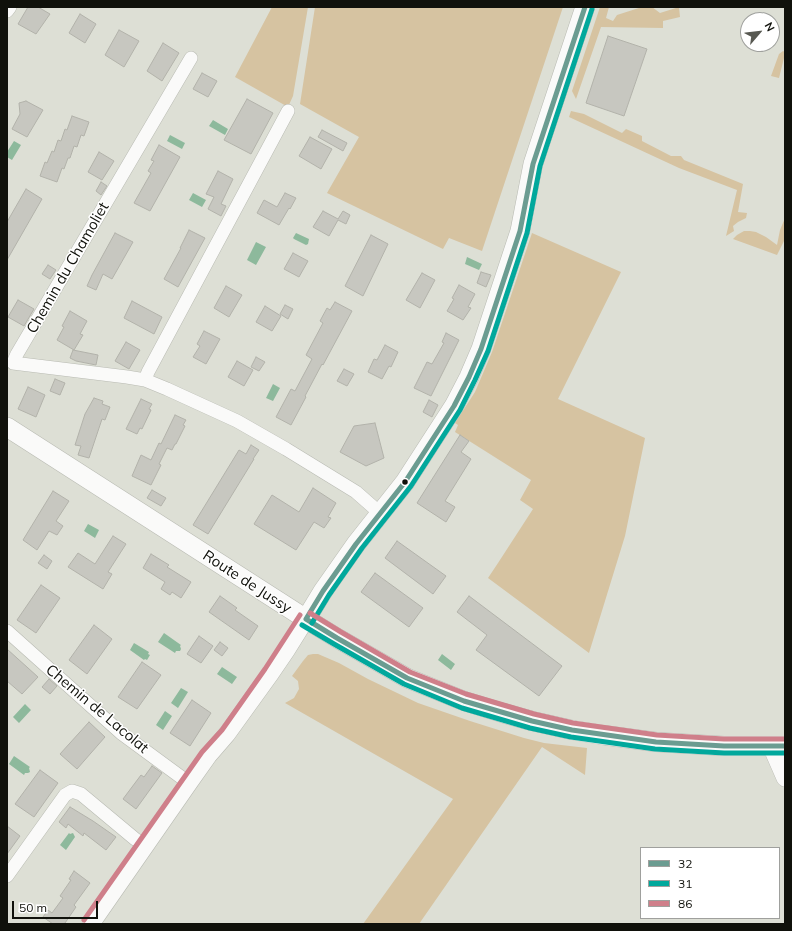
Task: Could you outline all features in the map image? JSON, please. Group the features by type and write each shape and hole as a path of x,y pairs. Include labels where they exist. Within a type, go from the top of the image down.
{"main road":[{"path":"306,619 326,586 356,544 406,482 454,406 469,377 481,349 520,231 533,164 585,7"},
{"name":"Route de Jussy","path":"7,427 306,619 407,678 464,701 503,713 532,721 595,734 693,745 778,746"}],"street":[{"path":"7,11 10,7"},
{"name":"Chemin du Chamoliet","path":"191,58 13,363 127,377 145,380 167,388 237,421 292,453 356,492 381,514"},
{"path":"145,380 288,111"},
{"path":"91,924 208,756 227,734 271,673 306,619"},
{"name":"Chemin de Lacolat","path":"7,631 121,733 189,783"},
{"path":"778,746 785,778"},
{"path":"7,876 65,795 72,791 81,794 145,845"}],"shaded area":[{"path":"272,7 308,7 293,96 288,107 235,77"},
{"path":"315,7 563,7 482,251 449,238 443,249 327,193 359,137 300,104"},
{"path":"600,7 609,7 606,18 613,21 617,15 642,7 652,7 660,13 679,7 680,17 663,21 663,28 601,27 576,99 572,91"},
{"path":"783,51 785,52 785,58 779,78 771,76 779,54"},
{"path":"571,111 584,114 622,133 626,129 642,136 642,141 671,156 681,156 684,160 743,184 738,212 747,213 746,218 733,226 734,231 726,236 737,190 679,168 569,117"},
{"path":"213,120 228,129 225,135 209,126"},
{"path":"170,135 185,143 182,149 167,141"},
{"path":"14,141 21,145 12,160 7,157 7,152"},
{"path":"193,193 206,200 202,207 189,200"},
{"path":"785,218 785,239 777,255 733,239 744,231 750,231 766,237 777,245 780,230"},
{"path":"296,233 309,239 308,244 306,245 294,239 293,238"},
{"path":"532,233 621,272 558,399 645,438 625,536 589,653 488,578 533,509 520,500 531,480 455,432 458,425 455,423 475,392 492,352"},
{"path":"256,242 266,247 256,265 247,260"},
{"path":"467,257 482,264 479,270 465,264"},
{"path":"273,384 280,388 273,401 266,398"},
{"path":"88,524 99,530 95,538 84,531"},
{"path":"164,633 181,645 180,651 176,651 175,653 158,642"},
{"path":"134,643 149,652 148,654 150,655 147,660 144,660 130,650"},
{"path":"318,654 339,663 418,703 470,721 544,743 587,748 585,775 542,747 419,924 363,924 453,799 285,703 294,698 299,689 298,681 292,676 308,655"},
{"path":"442,654 455,664 451,670 438,660"},
{"path":"222,667 237,677 232,684 217,674"},
{"path":"181,688 188,692 178,708 171,703"},
{"path":"25,704 31,710 19,723 13,717"},
{"path":"165,711 172,716 163,730 156,725"},
{"path":"14,756 30,767 30,772 25,773 24,775 9,764"},
{"path":"69,833 73,833 75,837 66,850 60,845"}],"building":[{"path":"28,7 38,7 50,14 36,34 18,24"},
{"path":"80,14 96,24 85,43 69,33"},
{"path":"119,30 139,41 124,67 105,55"},
{"path":"608,36 647,49 624,116 586,103"},
{"path":"163,43 179,53 162,81 147,71"},
{"path":"202,73 217,81 208,97 193,89"},
{"path":"247,99 273,113 251,154 224,140"},
{"path":"26,101 43,110 27,137 12,129 20,114 19,103"},
{"path":"72,116 89,122 84,136 81,135 77,147 74,146 70,158 68,158 64,169 62,168 57,182 40,176 45,162 47,163 52,151 54,152 58,140 61,141 65,129 67,130"},
{"path":"322,130 347,143 343,151 318,137"},
{"path":"310,137 332,149 321,169 299,156"},
{"path":"159,145 180,157 150,211 134,203 151,173 148,171 154,161 151,160"},
{"path":"99,152 114,161 102,180 88,172"},
{"path":"218,171 233,179 221,204 226,206 221,216 208,209 214,197 206,194"},
{"path":"101,182 107,186 101,195 96,191"},
{"path":"26,189 42,199 7,260 7,222"},
{"path":"285,193 296,198 279,225 257,213 264,200 277,207"},
{"path":"323,211 338,219 343,211 350,215 346,224 338,220 329,236 313,227"},
{"path":"189,230 205,238 178,287 164,279"},
{"path":"115,233 133,242 112,279 103,274 96,290 87,286"},
{"path":"371,235 388,244 363,296 345,286"},
{"path":"293,253 308,261 299,277 284,269"},
{"path":"48,265 56,270 50,279 42,274"},
{"path":"481,272 491,275 486,287 477,283"},
{"path":"422,273 435,280 420,308 406,300"},
{"path":"459,285 475,294 468,307 471,308 463,320 447,311 454,299 452,298"},
{"path":"226,286 242,295 229,317 214,308"},
{"path":"18,300 34,309 24,326 8,317"},
{"path":"132,301 162,317 154,334 124,318"},
{"path":"335,302 352,311 323,365 322,364 291,425 276,417 291,389 295,391 312,359 306,355 323,323 320,321 327,308 330,310"},
{"path":"285,305 293,309 288,319 280,314"},
{"path":"265,306 281,316 272,331 256,322"},
{"path":"70,311 87,321 80,334 83,335 74,350 57,340"},
{"path":"204,331 220,339 206,364 193,357 200,346 197,344"},
{"path":"446,333 459,340 431,396 414,388 427,362 432,364 444,343 442,342"},
{"path":"126,342 140,350 129,369 115,361"},
{"path":"385,345 398,352 391,367 389,366 382,379 368,372 374,359 377,360"},
{"path":"73,350 98,355 96,365 76,361 70,358"},
{"path":"256,357 265,362 259,371 251,367"},
{"path":"237,361 253,370 244,386 228,377"},
{"path":"344,369 354,374 347,386 337,381"},
{"path":"55,379 65,383 60,395 50,391"},
{"path":"28,387 45,395 36,417 18,409"},
{"path":"94,398 103,401 102,404 110,407 105,420 102,419 89,458 78,455 81,446 75,445 85,414"},
{"path":"141,399 152,404 149,409 151,410 142,429 140,428 137,434 126,429"},
{"path":"429,400 438,405 432,417 423,412"},
{"path":"175,415 186,420 183,425 185,426 172,450 167,448 159,464 161,465 151,485 132,476 141,455 151,460 159,443 161,444"},
{"path":"375,423 384,458 366,466 340,452 354,426"},
{"path":"460,435 469,441 461,452 471,459 445,501 455,507 446,522 417,503"},
{"path":"251,445 259,450 208,534 193,525 239,450 246,454"},
{"path":"313,488 336,503 328,517 331,518 324,528 314,522 296,550 254,524 272,495 299,512"},
{"path":"152,490 166,498 161,506 147,498"},
{"path":"53,491 69,501 56,521 63,526 57,535 49,531 37,550 23,540"},
{"path":"113,536 126,544 108,572 112,574 103,589 68,567 78,553 95,564"},
{"path":"397,541 446,576 433,594 385,558"},
{"path":"151,554 169,565 167,567 191,582 181,598 172,592 170,595 161,589 165,582 143,568"},
{"path":"44,555 52,561 47,569 38,563"},
{"path":"375,573 423,608 409,627 361,592"},
{"path":"41,585 60,598 36,633 17,620"},
{"path":"220,596 237,608 235,610 258,626 249,640 209,612"},
{"path":"469,596 562,666 539,696 476,650 487,635 457,612"},
{"path":"94,625 112,639 87,674 69,660"},
{"path":"199,636 213,646 201,663 187,654"},
{"path":"220,642 228,648 222,656 214,650"},
{"path":"7,649 38,677 22,694 7,681"},
{"path":"142,662 161,675 137,709 118,697"},
{"path":"49,679 57,686 50,694 42,687"},
{"path":"192,700 211,713 190,746 170,733"},
{"path":"89,722 105,737 77,769 60,754"},
{"path":"152,766 162,773 136,809 123,799 141,775 144,777"},
{"path":"40,770 58,783 34,817 15,804"},
{"path":"70,807 116,837 106,850 84,833 83,836 68,824 66,828 59,822"},
{"path":"7,826 20,836 7,854"},
{"path":"74,871 90,883 74,905 76,907 65,923 67,924 53,924 43,917 48,910 52,913 63,898 60,896 71,880 69,879"}],"transit line":[{"name":"32","path":"306,619 323,591 356,544 405,482 454,406 469,377 481,349 520,231 533,164 585,7"},
{"name":"31","path":"312,623 329,595 362,548 411,486 460,410 475,380 488,351 527,233 540,166 592,9"},
{"name":"86","path":"310,613 410,672 466,694 534,714 573,723 657,735 724,739 785,739"},
{"name":"86","path":"84,920 202,752 222,730 265,669 300,615"},
{"name":"32","path":"306,619 407,678 464,701 532,721 572,730 656,742 724,746 785,746"},
{"name":"31","path":"302,625 404,684 462,708 530,728 571,737 655,749 724,753 785,753"}]}
